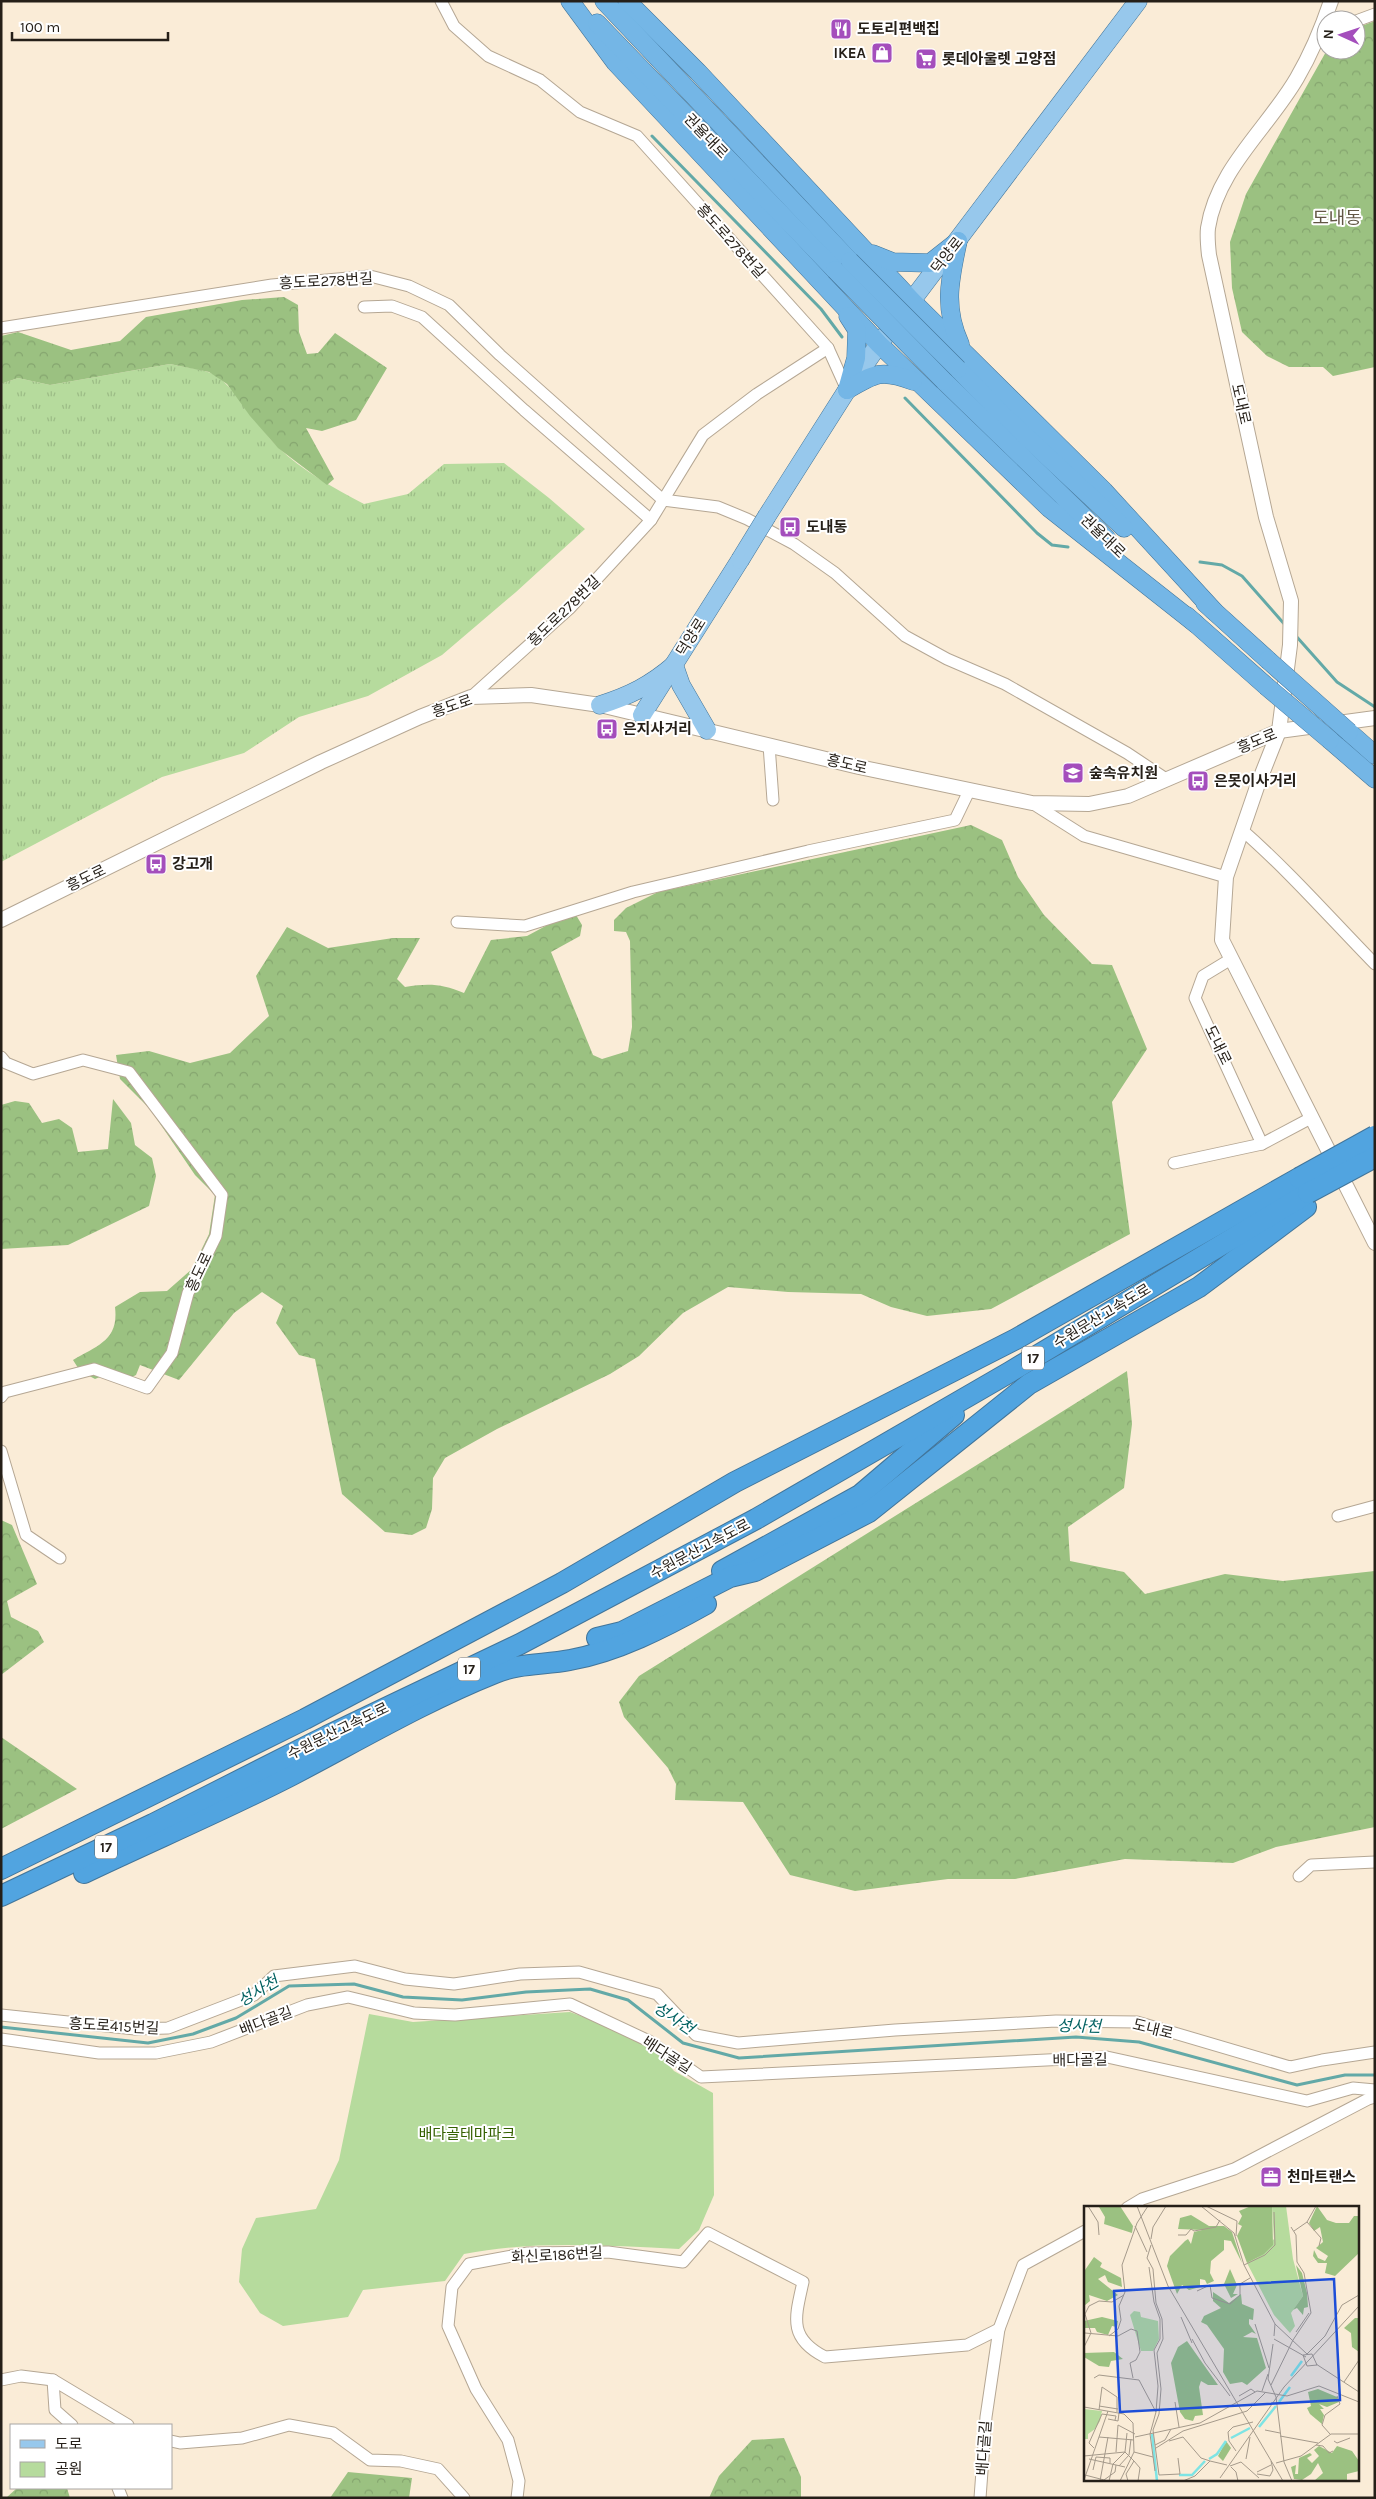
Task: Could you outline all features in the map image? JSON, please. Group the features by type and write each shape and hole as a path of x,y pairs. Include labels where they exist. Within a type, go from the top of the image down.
{"highway":[{"path":"570,1 614,62 880,344 1049,508 1196,624"},
{"name":"권율대로","path":"576,1 843,266"},
{"name":"권율대로","path":"604,1 843,266"},
{"path":"627,1 870,253 912,300 956,368"},
{"path":"870,253 893,262 930,263 958,241"},
{"path":"956,368 948,285 958,241"},
{"path":"836,296 863,304 880,284 870,253"},
{"path":"843,266 956,368"},
{"path":"836,296 857,330 856,358 847,390"},
{"path":"923,385 915,357 933,338 956,368"},
{"name":"권율대로","path":"956,368 1005,417 1214,611 1375,755"},
{"name":"권율대로","path":"956,368 1196,624 1375,779"},
{"path":"847,390 871,376 892,373 923,385"},
{"name":"수원문산고속도로","path":"1,1896 34,1890 177,1820 327,1736 520,1644 756,1519 1010,1372 1307,1191 1375,1136"},
{"name":"수원문산고속도로","path":"1,1869 322,1710 562,1583 736,1482 1375,1157"},
{"path":"177,1820 291,1775 373,1731 498,1672 539,1663 570,1660 634,1640 665,1627 730,1590 755,1571 869,1512 1030,1384 1199,1287 1307,1191 1375,1168"},
{"path":"755,1571 730,1577 622,1632 597,1638 769,1547 860,1495 952,1416 1010,1372"},
{"path":"1,1909 34,1890"}],"main road":[{"name":"덕양로","path":"642,715 847,390 912,300 1138,1"},
{"path":"600,705 636,692 656,680 674,665 684,692 707,730"}],"street":[{"name":"흥도로278번길","path":"441,1 454,26 488,56 540,80 580,112 637,136 828,348 847,390"},
{"name":"도내로","path":"1316,45 1297,79 1239,157 1212,208 1208,230 1209,255 1266,517 1291,600 1290,645 1279,731 1226,878 1222,940 1375,1243"},
{"name":"흥도로278번길","path":"1,328 272,285 370,276 409,286 449,305 500,355 663,500"},
{"name":"흥도로278번길","path":"364,307 392,306 422,317 459,348 524,410 651,520"},
{"name":"흥도로278번길","path":"472,697 570,609 651,520 703,435 757,394 828,348"},
{"path":"663,500 718,507 748,519 794,544 835,574 905,636 947,659 1005,684 1127,753 1166,779"},
{"name":"흥도로","path":"1,920 321,762 420,717 472,697 531,695 600,705 769,746 1032,804 1089,804 1128,796 1279,731 1373,718"},
{"path":"769,746 773,800"},
{"path":"458,922 525,926 633,892 808,851 955,820 969,791"},
{"path":"1032,804 1084,836 1226,878"},
{"path":"1242,830 1273,857 1308,896 1375,964"},
{"name":"도내로","path":"1231,959 1203,976 1195,998 1262,1144"},
{"name":"흥도로","path":"1,1057 6,1063 32,1074 83,1060 129,1072 222,1195 216,1236 188,1293 172,1353 147,1388 94,1369 6,1392 1,1397"},
{"path":"1174,1163 1262,1144 1311,1118"},
{"path":"1,1451 26,1536 60,1558"},
{"path":"1338,1516 1375,1506"},
{"path":"1299,1876 1311,1865 1375,1862"},
{"name":"도내로","path":"274,1976 356,1966 405,1979 454,1984 520,1974 579,1972 656,1994 696,2035 738,2043 895,2030 1056,2021 1137,2022 1290,2067 1375,2052"},
{"name":"흥도로415번길","path":"1,2015 135,2029 168,2028 254,1995 274,1976"},
{"name":"배다골길","path":"1,2039 100,2053 156,2053 211,2042 307,2005 348,1997 414,2013 455,2015 570,2004 649,2041 701,2077 1106,2057 1306,2101 1353,2088 1375,2090"},
{"path":"1130,2206 1142,2199 1234,2169 1375,2097"},
{"name":"배다골길","path":"980,2498 986,2417 999,2329 1023,2265 1084,2232"},
{"name":"화신로186번길","path":"517,2498 519,2481 508,2440 476,2389 448,2326 452,2287 468,2264 528,2253 590,2252 608,2252 683,2262 708,2233 803,2282 795,2318 798,2333 810,2350 825,2357 967,2345 999,2329"},
{"path":"1,2380 21,2376 53,2380 126,2424"},
{"path":"53,2380 55,2410 71,2424"},
{"path":"172,2441 180,2443 242,2438 290,2426 333,2433 370,2460 401,2461 438,2469 464,2498"}],"green space":[{"path":"1375,21 1375,367 1333,376 1323,367 1289,367 1267,356 1242,332 1232,288 1230,242 1246,194 1321,60 1366,60 1366,24"},
{"path":"284,297 298,305 299,332 307,354 318,353 335,333 387,368 356,420 322,431 306,428 334,479 327,485 278,448 250,416 227,384 209,372 170,364 50,385 18,378 1,384 1,336 18,332 71,350 120,341 146,317 242,300"},
{"path":"170,364 208,372 227,384 270,439 287,456 341,492 364,504 408,494 444,464 504,463 585,529 516,592 442,655 368,696 299,717 244,753 162,777 1,862 1,384 18,378 50,385"},
{"path":"971,825 1002,840 1018,877 1044,915 1092,964 1112,965 1147,1049 1112,1102 1130,1234 991,1309 927,1316 891,1307 861,1294 788,1292 728,1287 683,1313 639,1356 610,1374 497,1429 445,1458 433,1478 432,1509 426,1528 412,1535 385,1532 342,1494 315,1359 299,1355 276,1323 283,1306 262,1292 234,1313 179,1380 140,1365 136,1375 126,1380 112,1372 95,1379 80,1371 73,1360 98,1345 110,1334 114,1327 115,1307 140,1292 167,1291 192,1269 209,1234 215,1195 195,1175 150,1109 120,1079 116,1055 149,1051 190,1063 230,1053 269,1016 256,976 287,927 328,948 393,938 420,938 397,979 405,987 435,985 464,993 491,940 527,936 566,915 576,915 582,925 580,936 551,952 593,1055 602,1059 628,1051 632,1027 630,941 626,932 614,931 614,920 626,908 658,892"},
{"path":"113,1099 131,1123 135,1145 152,1158 156,1176 149,1206 68,1245 1,1249 1,1105 15,1101 29,1103 42,1123 59,1119 72,1128 78,1152 108,1149"},
{"path":"1127,1371 1132,1424 1124,1488 1068,1527 1070,1561 1124,1572 1145,1594 1225,1574 1283,1581 1375,1571 1375,1827 1276,1847 1233,1863 1125,1859 1015,1879 948,1879 855,1891 790,1875 743,1802 675,1800 676,1784 668,1768 624,1717 619,1702 639,1676"},
{"path":"1,1520 12,1525 37,1584 7,1601 11,1617 38,1631 44,1642 1,1675"},
{"path":"1,1737 77,1789 1,1829"},
{"name":"배다골테마파크","path":"570,2012 649,2041 674,2071 713,2093 714,2195 699,2230 679,2249 544,2245 464,2254 445,2281 363,2290 348,2317 283,2326 260,2313 239,2282 242,2249 256,2218 316,2209 339,2160 369,2014 413,2022"},
{"path":"784,2438 801,2477 801,2498 709,2498 719,2476 752,2440"},
{"path":"348,2472 412,2478 409,2498 330,2498"},
{"path":"16,2489 67,2489 70,2498 6,2498"}],"waterway":[{"path":"652,136 821,309 842,337"},
{"path":"905,398 1037,533 1052,545 1068,547"},
{"path":"1200,562 1222,565 1242,576 1286,626"},
{"path":"1296,636 1337,682 1375,707"},
{"name":"성사천","path":"1,2027 148,2043 193,2034 236,2018 289,1986 354,1984 403,1997 462,2000 526,1992 590,1989 628,2000 683,2043 739,2058 1076,2037 1139,2042 1297,2085 1345,2075 1375,2075"}],"place":[{"name":"도토리편백집","path":"841,29"},
{"name":"IKEA","path":"882,53"},
{"name":"롯데아울렛 고양점","path":"926,59"},
{"name":"도내동","path":"790,527"},
{"name":"은지사거리","path":"607,729"},
{"name":"숲속유치원","path":"1073,773"},
{"name":"은못이사거리","path":"1198,781"},
{"name":"강고개","path":"156,864"},
{"name":"천마트랜스","path":"1271,2177"}],"district":[{"name":"도내동","path":"1337,218"}]}
